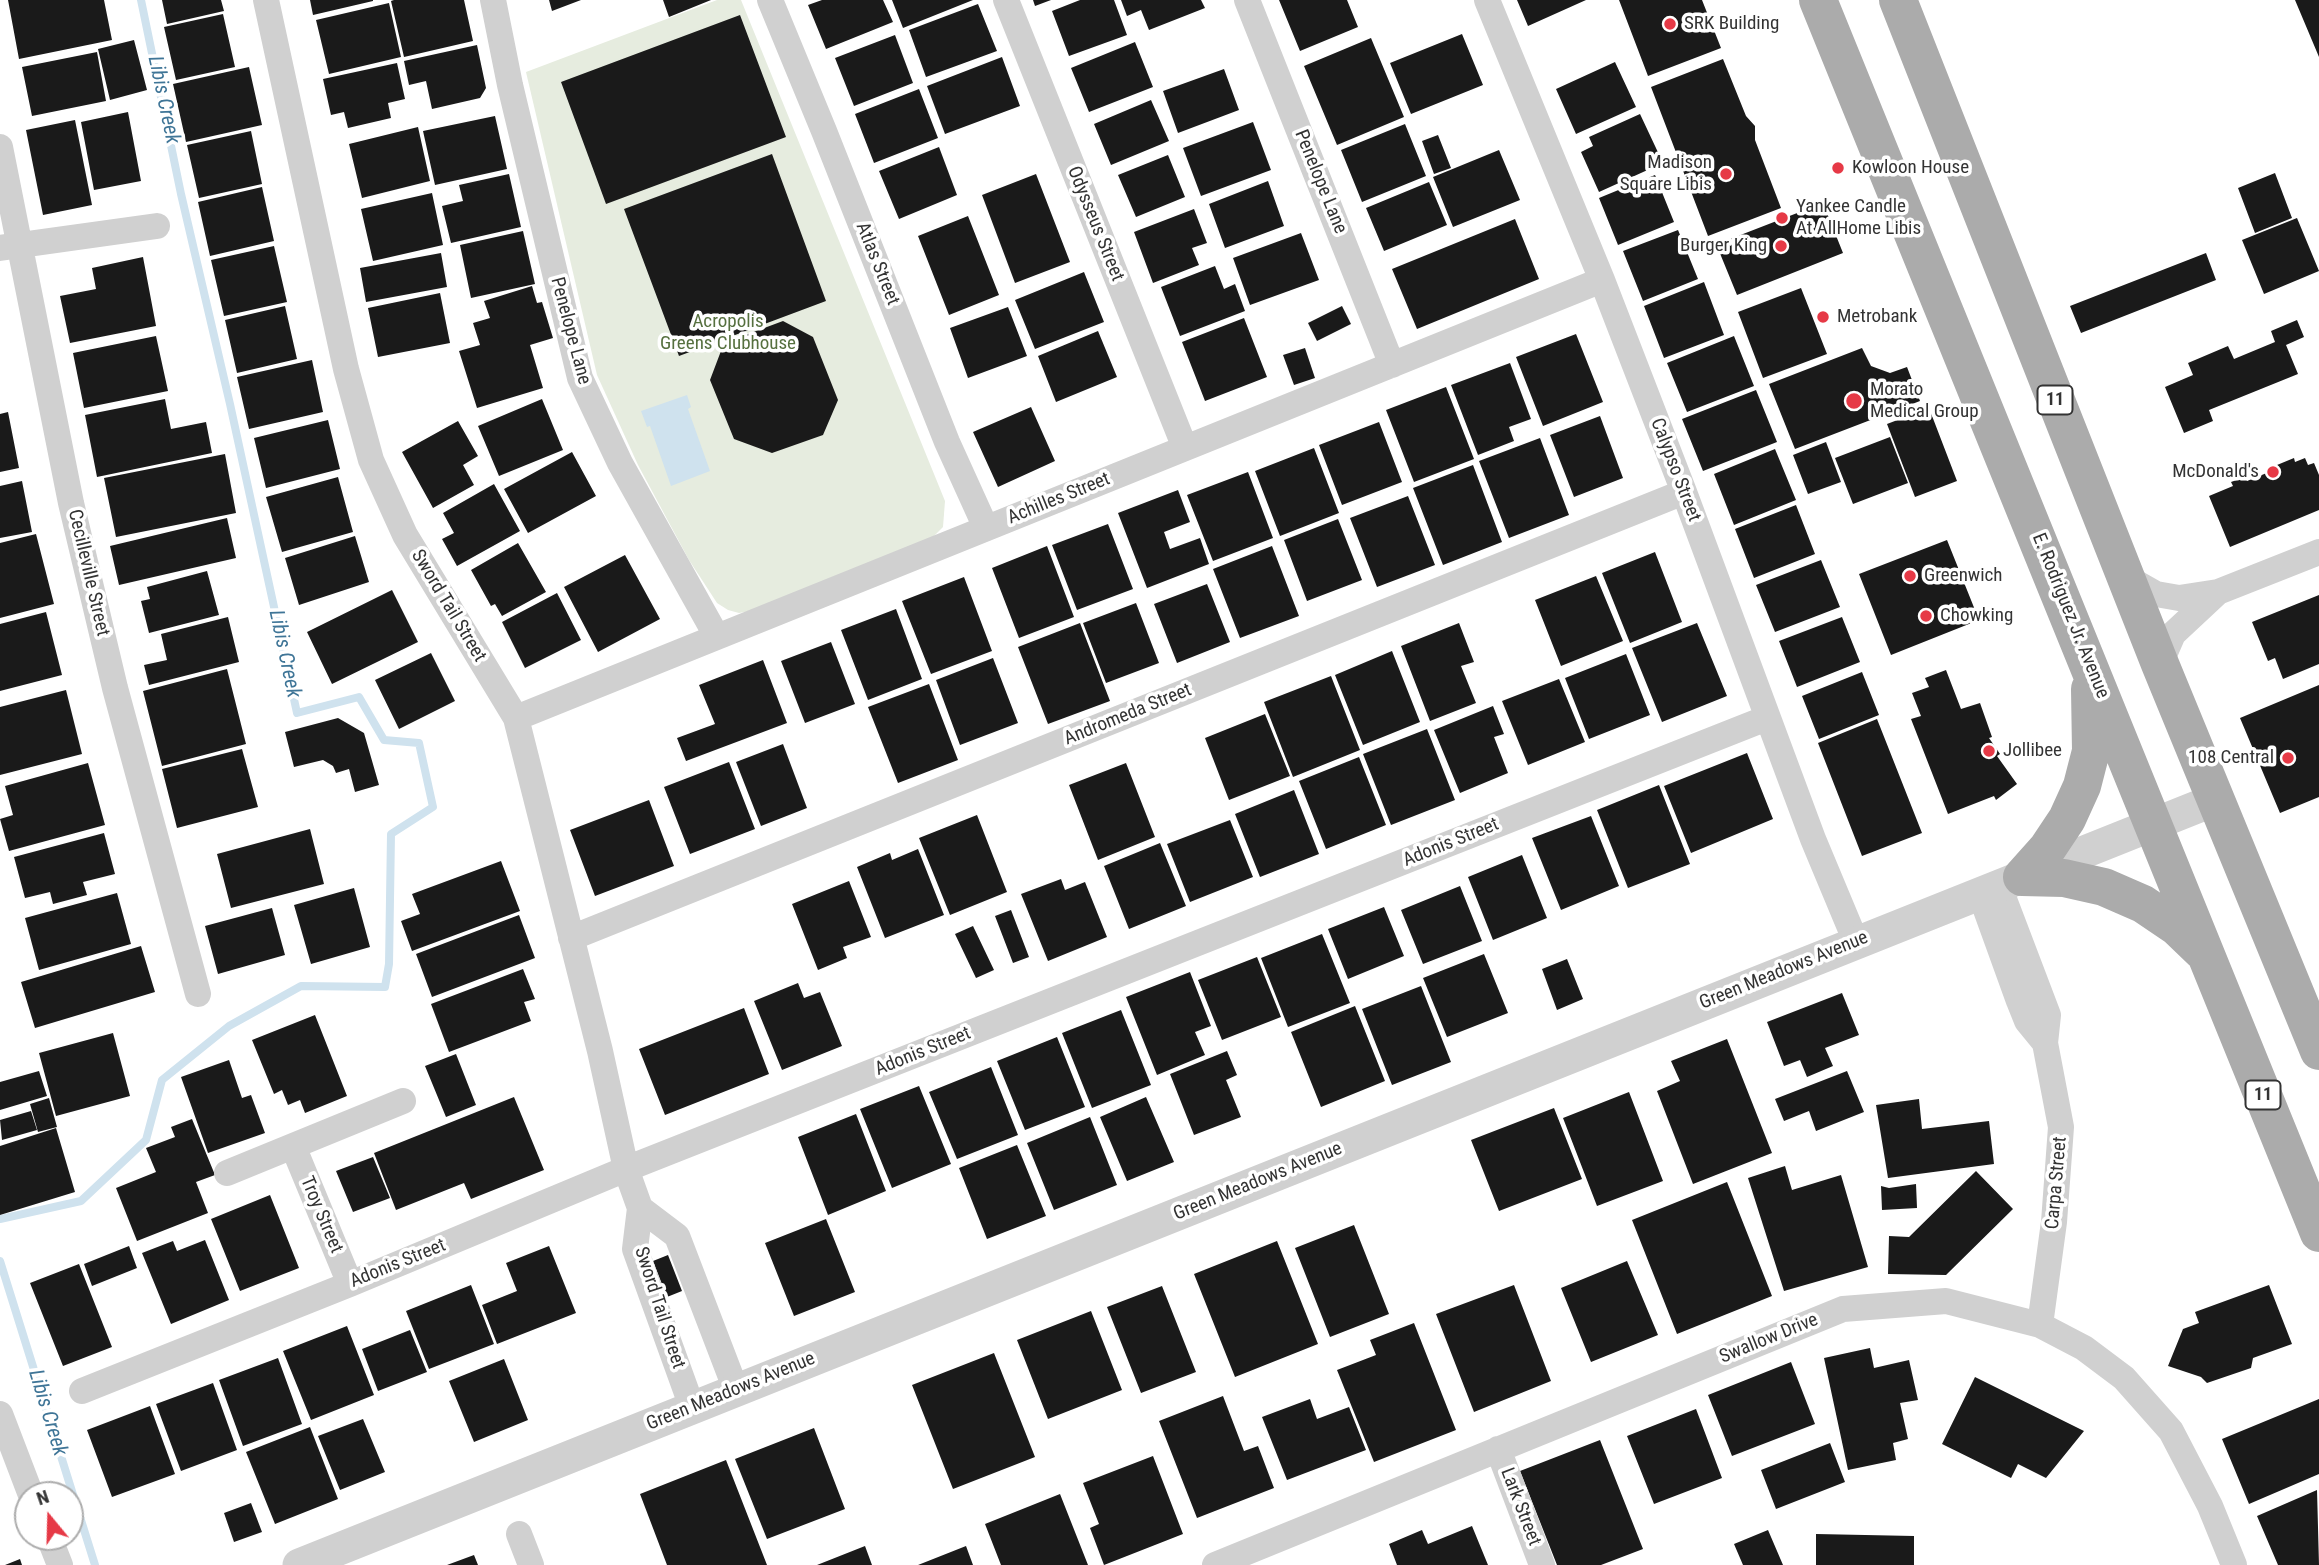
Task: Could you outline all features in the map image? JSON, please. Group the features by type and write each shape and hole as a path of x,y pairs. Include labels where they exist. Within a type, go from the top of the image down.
{"main road":[{"name":"E. Rodriguez Jr. Avenue","path":"1818,0 2319,1233"},
{"name":"11","path":"1898,0 2160,664 2319,1051"},
{"path":"2000,885 2047,849 2067,819 2082,786 2091,751 2090,666"},
{"path":"2000,885 2064,878 2105,887 2143,904 2177,927 2207,956"}],"street":[{"name":"Sword Tail Street","path":"266,0 346,369 371,460 405,535 516,718 600,1051 626,1169 640,1208 635,1249 692,1407"},
{"name":"Penelope Lane","path":"493,0 510,85 580,378 620,463 717,637"},
{"name":"Atlas Street","path":"770,0 830,144 947,442 986,528"},
{"name":"Odysseus Street","path":"1006,0 1185,448"},
{"name":"Penelope Lane","path":"1247,0 1392,365"},
{"name":"Calypso Street","path":"1487,0 1602,280 1813,839 1856,942"},
{"name":"Cecilleville Street","path":"0,147 10,246 115,688 198,993"},
{"path":"10,246 157,226"},
{"name":"Achilles Street","path":"516,718 1602,280"},
{"name":"Andromeda Street","path":"572,938 1684,492"},
{"path":"2126,577 2156,594 2179,598 2218,592 2319,552"},
{"path":"2160,664 2173,634 2218,592"},
{"name":"Adonis Street","path":"82,1391 350,1284 626,1169 1767,718"},
{"name":"Green Meadows Avenue","path":"299,1565 2217,799"},
{"name":"Carpa Street","path":"2000,885 2048,1015 2045,1043 2061,1128 2054,1222 2040,1325"},
{"path":"227,1173 403,1101"},
{"name":"Troy Street","path":"293,1146 350,1284"},
{"name":"Sword Tail Street","path":"640,1208 677,1236 736,1390"},
{"name":"Swallow Drive","path":"1215,1565 1843,1309 1946,1301 2040,1325 2084,1348 2124,1378 2171,1431 2210,1506 2234,1565"},
{"path":"0,1414 26,1481"},
{"name":"Lark Street","path":"1498,1449 1542,1565"},
{"path":"519,1534 531,1565"}],"green space":[{"name":"Acropolis Greens Clubhouse","path":"717,0 741,0 945,501 943,527 934,536 756,610 739,613 717,603 689,560 638,465 597,375 526,72"}],"water":[{"path":"687,395 691,407 688,409 710,471 671,486 650,426 647,427 641,411"}],"building":[{"path":"8,0 104,0 112,40 19,59"},
{"path":"162,0 221,0 224,11 167,24"},
{"path":"310,0 373,0 373,1 313,15"},
{"path":"464,0 473,41 404,57 391,1"},
{"path":"549,0 581,0 552,11"},
{"path":"663,0 711,0 669,17"},
{"path":"822,0 883,0 893,22 826,49 808,5"},
{"path":"892,0 973,0 903,28"},
{"path":"1033,0 1051,0 1035,6"},
{"path":"1080,0 1114,0 1127,35 1069,56 1052,11"},
{"path":"1121,0 1201,0 1205,8 1149,30 1141,10 1127,16"},
{"path":"1279,0 1347,0 1358,27 1300,51"},
{"path":"1517,0 1586,0 1528,26"},
{"name":"SRK Building","path":"1619,0 1702,0 1721,48 1648,76"},
{"path":"2295,0 2319,0 2319,57"},
{"path":"389,3 401,57 329,74 316,20"},
{"path":"978,4 997,51 926,77 909,30"},
{"path":"223,14 235,67 176,80 164,27"},
{"path":"740,15 786,137 606,204 561,82"},
{"path":"1462,34 1483,85 1411,114 1390,63"},
{"path":"895,35 913,83 854,106 835,58"},
{"path":"1371,38 1404,117 1337,145 1304,66"},
{"path":"134,40 147,90 110,100 98,49"},
{"path":"1135,42 1153,87 1089,112 1071,68"},
{"path":"477,45 486,88 480,98 432,109 426,81 409,85 404,61"},
{"path":"97,52 106,101 32,116 22,67"},
{"path":"1002,57 1020,106 945,134 927,86"},
{"name":"Madison Square Libis","path":"1723,59 1746,116 1755,126 1755,140 1781,208 1708,236 1651,87"},
{"path":"1615,62 1636,107 1576,134 1556,89"},
{"path":"397,63 405,99 388,103 391,118 348,128 344,112 331,115 323,79"},
{"path":"249,67 262,125 186,142 173,84"},
{"path":"1224,69 1239,110 1178,133 1163,91"},
{"path":"919,89 938,138 874,163 855,114"},
{"path":"1151,100 1169,141 1111,165 1094,124"},
{"path":"128,112 141,181 94,190 81,122"},
{"path":"1640,114 1663,163 1599,192 1581,152 1593,146 1589,137"},
{"path":"495,116 507,169 435,185 423,131"},
{"path":"75,120 92,205 43,215 26,130"},
{"path":"1253,122 1271,170 1201,196 1183,148"},
{"path":"1405,124 1426,176 1362,202 1341,150"},
{"path":"418,127 430,181 362,198 349,144"},
{"path":"251,131 262,184 199,198 187,145"},
{"path":"1438,135 1451,168 1434,174 1422,141"},
{"path":"939,147 957,195 899,219 879,171"},
{"path":"1499,150 1520,200 1453,227 1433,177"},
{"path":"772,154 826,301 679,356 624,209"},
{"path":"1168,155 1185,197 1136,217 1118,175"},
{"path":"2275,173 2292,218 2255,233 2238,188"},
{"path":"509,174 521,227 451,243 442,206 463,201 459,185"},
{"path":"1036,174 1070,262 1015,283 982,195"},
{"path":"1655,175 1674,222 1618,245 1599,198"},
{"path":"1268,181 1284,226 1225,248 1209,204"},
{"path":"1429,182 1447,225 1384,251 1366,208"},
{"path":"262,187 274,241 210,256 198,202"},
{"path":"432,193 443,245 373,261 361,209"},
{"name":"Burger King","path":"1823,203 1843,253 1737,295 1719,251 1725,241"},
{"path":"1194,209 1207,243 1192,248 1199,265 1153,283 1134,232"},
{"path":"968,216 999,295 949,315 918,236"},
{"path":"2297,218 2319,271 2264,294 2242,240"},
{"path":"1515,219 1539,279 1417,329 1392,269"},
{"path":"1678,230 1698,279 1643,301 1623,251"},
{"path":"523,231 535,284 471,298 460,245"},
{"path":"1301,233 1319,280 1250,305 1233,258"},
{"path":"274,246 287,302 224,316 211,260"},
{"path":"441,253 447,287 366,302 360,268"},
{"path":"2206,253 2216,280 2081,333 2070,306"},
{"path":"143,257 156,326 70,343 60,296 96,289 92,268"},
{"path":"1215,266 1224,289 1235,284 1245,311 1180,336 1161,287"},
{"path":"1084,272 1104,322 1035,349 1015,300"},
{"path":"1704,282 1724,335 1664,358 1644,306"},
{"path":"532,286 537,303 542,302 553,338 530,345 543,388 477,408 459,351 480,345 473,323 490,318 484,301"},
{"path":"1801,288 1827,354 1763,378 1738,312"},
{"path":"440,293 450,343 378,357 368,308"},
{"path":"285,306 297,359 237,373 225,320"},
{"path":"1342,306 1351,324 1317,341 1308,323"},
{"path":"1008,307 1027,356 968,378 950,328"},
{"path":"1244,318 1267,377 1205,401 1182,342"},
{"path":"2297,320 2304,337 2286,345 2298,374 2209,410 2213,421 2184,433 2165,387 2193,375 2188,363 2228,346 2234,359 2275,342 2271,331"},
{"path":"783,321 813,337 838,400 823,435 772,453 734,439 710,380 724,343"},
{"path":"1098,331 1117,377 1056,402 1038,356"},
{"path":"1576,334 1603,402 1543,426 1516,357"},
{"path":"156,336 168,391 84,408 73,353"},
{"path":"1734,336 1754,386 1687,412 1667,363"},
{"path":"1305,348 1315,378 1294,385 1283,355"},
{"path":"1862,348 1871,366 1890,373 1907,367 1920,401 1795,449 1769,384"},
{"path":"312,360 323,412 249,429 237,377"},
{"path":"1510,363 1531,419 1509,427 1514,441 1478,455 1451,385"},
{"path":"1446,387 1474,459 1414,482 1386,410"},
{"path":"1756,390 1777,442 1703,471 1682,419"},
{"path":"165,399 171,429 206,422 212,453 97,477 85,415"},
{"path":"542,399 563,450 499,476 478,426"},
{"path":"1031,407 1055,461 998,487 973,432"},
{"path":"1929,408 1957,481 1915,497 1887,424"},
{"path":"8,412 19,468 0,472 0,414"},
{"path":"1600,416 1623,478 1574,497 1550,435"},
{"path":"328,420 340,469 266,488 254,438"},
{"path":"458,421 478,456 463,465 474,485 433,508 402,452"},
{"path":"1379,422 1402,482 1342,505 1319,445"},
{"path":"1890,437 1908,483 1853,504 1835,458"},
{"path":"1540,438 1569,515 1509,538 1479,461"},
{"path":"1826,442 1841,482 1808,494 1793,455"},
{"path":"1314,448 1339,513 1280,536 1255,471"},
{"path":"1775,449 1796,500 1734,525 1714,474"},
{"path":"572,452 596,496 528,533 504,489"},
{"path":"225,454 236,513 116,537 104,478"},
{"path":"2294,458 2295,462 2305,458 2308,465 2314,463 2319,475 2319,510 2230,547 2209,496 2233,486 2231,482 2245,477 2247,481 2279,468 2277,465"},
{"path":"1473,465 1502,542 1443,565 1413,488"},
{"path":"1248,472 1273,538 1213,561 1187,495"},
{"path":"338,477 353,532 282,552 266,497"},
{"path":"22,481 32,532 0,538 0,486"},
{"path":"494,484 520,531 457,566 442,539 454,533 443,513"},
{"path":"1178,490 1190,522 1164,532 1170,549 1200,538 1209,564 1147,588 1118,513"},
{"path":"1408,496 1435,565 1377,587 1350,518"},
{"path":"1796,505 1815,554 1754,578 1735,529"},
{"path":"227,518 236,558 119,585 110,546"},
{"path":"1338,519 1362,580 1307,601 1284,540"},
{"path":"1108,524 1133,589 1077,610 1052,545"},
{"path":"36,534 54,604 0,618 0,543"},
{"path":"355,536 369,582 299,605 285,558"},
{"path":"1947,540 1979,620 1891,655 1859,574"},
{"path":"518,543 546,592 502,616 495,604 491,606 471,570"},
{"path":"1047,546 1074,617 1019,638 992,568"},
{"path":"1272,546 1299,616 1240,638 1213,569"},
{"path":"1655,552 1682,622 1630,643 1602,573"},
{"path":"625,555 660,619 598,652 564,587"},
{"path":"1821,560 1840,607 1775,632 1756,585"},
{"path":"207,571 219,615 149,633 141,601 150,599 147,587"},
{"path":"1596,576 1623,641 1561,666 1535,600"},
{"path":"964,577 992,651 931,674 902,601"},
{"path":"1207,584 1230,642 1177,663 1154,604"},
{"path":"392,590 418,642 332,684 307,632"},
{"path":"557,593 581,640 525,668 502,622"},
{"path":"2319,595 2319,664 2283,679 2275,658 2268,661 2252,622"},
{"path":"1136,603 1159,663 1106,683 1083,623"},
{"path":"896,609 922,679 868,700 841,630"},
{"path":"46,612 62,675 0,691 0,624"},
{"path":"228,617 239,662 149,685 144,665 167,660 161,634"},
{"path":"1842,617 1860,662 1797,687 1779,641"},
{"path":"1080,623 1110,701 1048,724 1018,647"},
{"path":"1459,623 1474,662 1461,666 1476,703 1430,721 1401,646"},
{"path":"1697,623 1727,696 1662,722 1632,648"},
{"path":"831,642 855,704 805,723 781,661"},
{"path":"1392,651 1420,722 1363,745 1335,675"},
{"path":"431,653 455,701 399,729 375,680"},
{"path":"1626,654 1650,715 1589,739 1565,678"},
{"path":"993,658 1018,723 960,745 936,680"},
{"path":"763,660 787,723 686,761 677,738 715,724 699,685"},
{"path":"227,669 246,744 162,766 143,691"},
{"path":"1946,670 1961,709 1980,703 1992,737 1989,738 2000,754 1997,756 2017,784 1996,800 1994,796 1948,814 1911,719 1921,716 1912,693 1929,687 1925,678"},
{"path":"1862,672 1879,715 1819,739 1802,696"},
{"path":"1331,676 1360,750 1293,777 1264,702"},
{"path":"1559,679 1585,742 1528,765 1502,701"},
{"path":"929,684 958,760 898,783 868,707"},
{"name":"108 Central","path":"2319,685 2319,797 2280,813 2240,718"},
{"path":"66,690 82,754 0,775 0,707"},
{"path":"1493,706 1504,734 1494,737 1508,773 1460,793 1434,730"},
{"path":"1265,714 1290,776 1229,800 1205,738"},
{"path":"338,718 364,733 379,785 355,792 349,769 336,773 333,766 323,760 294,767 285,732"},
{"path":"1877,719 1922,833 1862,856 1818,743"},
{"path":"1427,729 1455,800 1391,825 1363,754"},
{"path":"783,744 807,808 761,826 736,762"},
{"path":"242,749 258,807 177,828 162,769"},
{"path":"1747,753 1773,819 1691,853 1664,786"},
{"path":"1359,757 1386,825 1326,849 1299,781"},
{"path":"729,762 755,829 690,854 664,787"},
{"path":"88,763 105,825 9,851 0,819 13,815 5,786"},
{"path":"1126,763 1155,837 1098,860 1069,785"},
{"path":"1659,785 1690,864 1628,888 1597,810"},
{"path":"1294,790 1319,854 1260,877 1235,814"},
{"path":"649,800 674,866 595,896 570,830"},
{"path":"977,815 1007,892 950,915 919,838"},
{"path":"1591,816 1619,886 1561,910 1532,838"},
{"path":"1230,820 1253,877 1190,902 1167,844"},
{"path":"310,829 324,884 231,908 217,854"},
{"path":"104,833 115,874 83,882 87,895 53,904 50,892 25,898 14,857"},
{"path":"1160,843 1186,906 1129,929 1104,866"},
{"path":"918,849 944,915 885,938 857,867 890,853 892,860"},
{"path":"1522,855 1547,918 1493,940 1468,877"},
{"path":"501,861 520,911 412,951 401,921 420,914 412,894"},
{"path":"1061,879 1065,890 1085,882 1107,937 1048,961 1021,894"},
{"path":"849,881 871,937 843,947 847,958 818,970 792,904"},
{"path":"1460,886 1482,941 1423,964 1401,910"},
{"path":"354,888 370,947 311,964 294,905"},
{"path":"117,893 131,944 39,970 25,918"},
{"path":"1384,907 1404,956 1348,979 1328,929"},
{"path":"272,908 285,955 218,974 205,926"},
{"path":"1011,910 1029,957 1013,963 995,916"},
{"path":"519,915 535,958 432,997 416,954"},
{"path":"973,926 994,970 976,978 955,934"},
{"path":"1322,934 1350,1003 1288,1027 1261,958"},
{"path":"141,946 155,992 35,1028 21,982"},
{"path":"1484,954 1508,1013 1447,1037 1423,978"},
{"path":"1257,957 1281,1017 1222,1040 1198,980"},
{"path":"1567,959 1583,999 1557,1010 1542,969"},
{"path":"523,969 535,999 524,1002 531,1021 449,1052 431,1004"},
{"path":"1190,972 1211,1026 1195,1032 1205,1055 1157,1075 1126,997"},
{"path":"798,983 804,998 820,992 842,1046 782,1070 754,1001"},
{"path":"1421,986 1451,1062 1392,1085 1362,1009"},
{"path":"1842,993 1859,1035 1825,1048 1833,1066 1807,1077 1800,1060 1784,1066 1767,1022"},
{"path":"1355,1006 1385,1081 1321,1107 1291,1032"},
{"path":"744,1008 769,1074 665,1115 639,1049"},
{"path":"1121,1010 1151,1085 1092,1108 1062,1033"},
{"path":"315,1015 347,1096 305,1113 300,1100 288,1105 282,1090 274,1094 252,1040"},
{"path":"113,1033 130,1096 56,1116 39,1053"},
{"path":"1057,1037 1085,1107 1025,1130 997,1061"},
{"path":"1727,1039 1772,1153 1693,1184 1657,1091 1680,1081 1671,1061"},
{"path":"1227,1051 1237,1075 1226,1080 1241,1117 1194,1135 1170,1074"},
{"path":"456,1054 476,1105 446,1117 425,1066"},
{"path":"229,1060 242,1098 251,1095 265,1133 208,1153 181,1077"},
{"path":"991,1067 1018,1135 957,1159 929,1092"},
{"path":"39,1071 47,1096 0,1110 0,1082"},
{"path":"1847,1071 1864,1112 1816,1131 1809,1111 1784,1121 1775,1099"},
{"path":"919,1086 951,1164 892,1188 860,1109"},
{"path":"1629,1092 1663,1181 1597,1206 1563,1118"},
{"path":"514,1097 544,1170 471,1199 464,1183 396,1210 374,1153"},
{"path":"1146,1097 1174,1162 1127,1181 1100,1117"},
{"path":"49,1098 57,1127 38,1132 30,1104"},
{"path":"1919,1099 1922,1129 1989,1121 1994,1164 1888,1178 1876,1105"},
{"path":"1554,1108 1582,1179 1499,1211 1471,1140"},
{"path":"31,1111 37,1130 2,1140 0,1120"},
{"path":"856,1114 886,1191 828,1215 798,1137"},
{"path":"1090,1117 1117,1185 1054,1210 1027,1143"},
{"path":"192,1119 215,1175 196,1182 208,1213 137,1241 116,1188 156,1172 146,1148 175,1137 171,1127"},
{"path":"56,1128 75,1192 0,1215 0,1146"},
{"path":"1017,1145 1046,1216 987,1239 959,1168"},
{"path":"373,1157 390,1198 353,1212 336,1171"},
{"path":"1785,1166 1792,1190 1841,1175 1868,1267 1784,1291 1748,1178"},
{"path":"1976,1171 2013,1209 1946,1275 1888,1274 1889,1236 1909,1237"},
{"path":"1727,1182 1772,1296 1677,1334 1632,1220"},
{"path":"1916,1184 1917,1208 1882,1210 1881,1186 1889,1188"},
{"path":"270,1195 299,1268 240,1291 211,1219"},
{"path":"826,1219 855,1292 794,1316 765,1243"},
{"path":"1354,1225 1389,1314 1330,1337 1295,1248"},
{"path":"205,1240 229,1300 171,1324 142,1253 173,1241 177,1251"},
{"path":"1277,1241 1318,1344 1235,1377 1194,1274"},
{"path":"129,1246 137,1268 92,1286 84,1264"},
{"path":"549,1246 576,1313 497,1344 482,1305 517,1291 506,1263"},
{"path":"668,1255 682,1291 667,1297 653,1261"},
{"path":"1627,1261 1658,1335 1591,1362 1561,1288"},
{"path":"79,1264 112,1347 63,1366 30,1283"},
{"path":"471,1285 494,1344 429,1369 406,1311"},
{"path":"1514,1285 1551,1381 1474,1412 1436,1314"},
{"path":"2269,1285 2292,1344 2253,1358 2251,1368 2207,1383 2201,1377 2168,1366 2183,1329 2199,1323 2195,1312"},
{"path":"1162,1286 1196,1372 1141,1393 1107,1307"},
{"path":"1091,1311 1122,1390 1048,1419 1017,1340"},
{"path":"1414,1323 1456,1430 1374,1462 1337,1370 1376,1355 1370,1340"},
{"path":"347,1326 374,1395 311,1420 283,1351"},
{"path":"410,1330 427,1372 378,1391 362,1349"},
{"path":"1870,1348 1874,1368 1909,1360 1918,1400 1900,1403 1908,1439 1893,1443 1896,1460 1848,1470 1824,1358"},
{"path":"994,1353 1035,1457 953,1489 912,1385"},
{"path":"278,1358 302,1424 243,1446 219,1380"},
{"path":"504,1359 528,1420 474,1442 449,1381"},
{"path":"1791,1362 1815,1424 1732,1456 1708,1395"},
{"path":"1975,1377 2084,1431 2046,1478 2018,1464 2011,1478 1942,1444"},
{"path":"213,1383 237,1450 181,1471 156,1404"},
{"path":"1223,1396 1244,1451 1258,1446 1274,1488 1197,1518 1159,1421"},
{"path":"1310,1399 1317,1419 1349,1407 1366,1450 1287,1480 1262,1417"},
{"path":"2319,1399 2319,1474 2249,1504 2222,1439"},
{"path":"150,1406 175,1474 112,1497 87,1430"},
{"path":"1696,1409 1722,1478 1654,1504 1627,1436"},
{"path":"363,1419 385,1472 340,1490 318,1436"},
{"path":"310,1427 338,1499 275,1524 246,1452"},
{"path":"814,1428 845,1509 767,1539 735,1459"},
{"path":"1600,1440 1643,1549 1601,1565 1557,1565 1520,1471"},
{"path":"1830,1443 1845,1482 1776,1509 1761,1470"},
{"path":"1153,1456 1183,1534 1104,1565 1090,1528 1099,1524 1083,1483"},
{"path":"726,1460 767,1565 667,1565 640,1494"},
{"path":"2317,1490 2319,1565 2278,1565 2257,1516"},
{"path":"1060,1494 1088,1565 1001,1565 985,1524"},
{"path":"251,1503 262,1532 234,1542 224,1513"},
{"path":"1472,1526 1488,1565 1397,1565 1389,1544 1422,1530 1428,1544"},
{"path":"1768,1530 1783,1565 1743,1565 1734,1544"},
{"path":"1816,1534 1914,1536 1914,1565 1816,1565"},
{"path":"865,1546 872,1565 817,1565"},
{"path":"966,1546 973,1565 918,1565"},
{"path":"474,1555 478,1565 447,1565"},
{"path":"20,1559 22,1565 5,1565"}],"waterway":[{"name":"Libis Creek","path":"0,1219 81,1201 146,1140 162,1080 229,1026 301,986 385,987 389,964 391,834 433,807 419,743 384,740 359,697 297,713 181,194 141,0"},
{"name":"Libis Creek","path":"0,1261 95,1565"}],"place":[{"name":"SRK Building","path":"1670,24"},
{"name":"Kowloon House","path":"1838,168"},
{"name":"Madison Square Libis","path":"1726,174"},
{"name":"Yankee Candle At AllHome Libis","path":"1782,218"},
{"name":"Burger King","path":"1781,246"},
{"name":"Metrobank","path":"1823,317"},
{"name":"Morato Medical Group","path":"1854,401"},
{"name":"McDonald's","path":"2273,472"},
{"name":"Greenwich","path":"1910,576"},
{"name":"Chowking","path":"1926,616"},
{"name":"Jollibee","path":"1989,751"},
{"name":"108 Central","path":"2288,758"}]}
